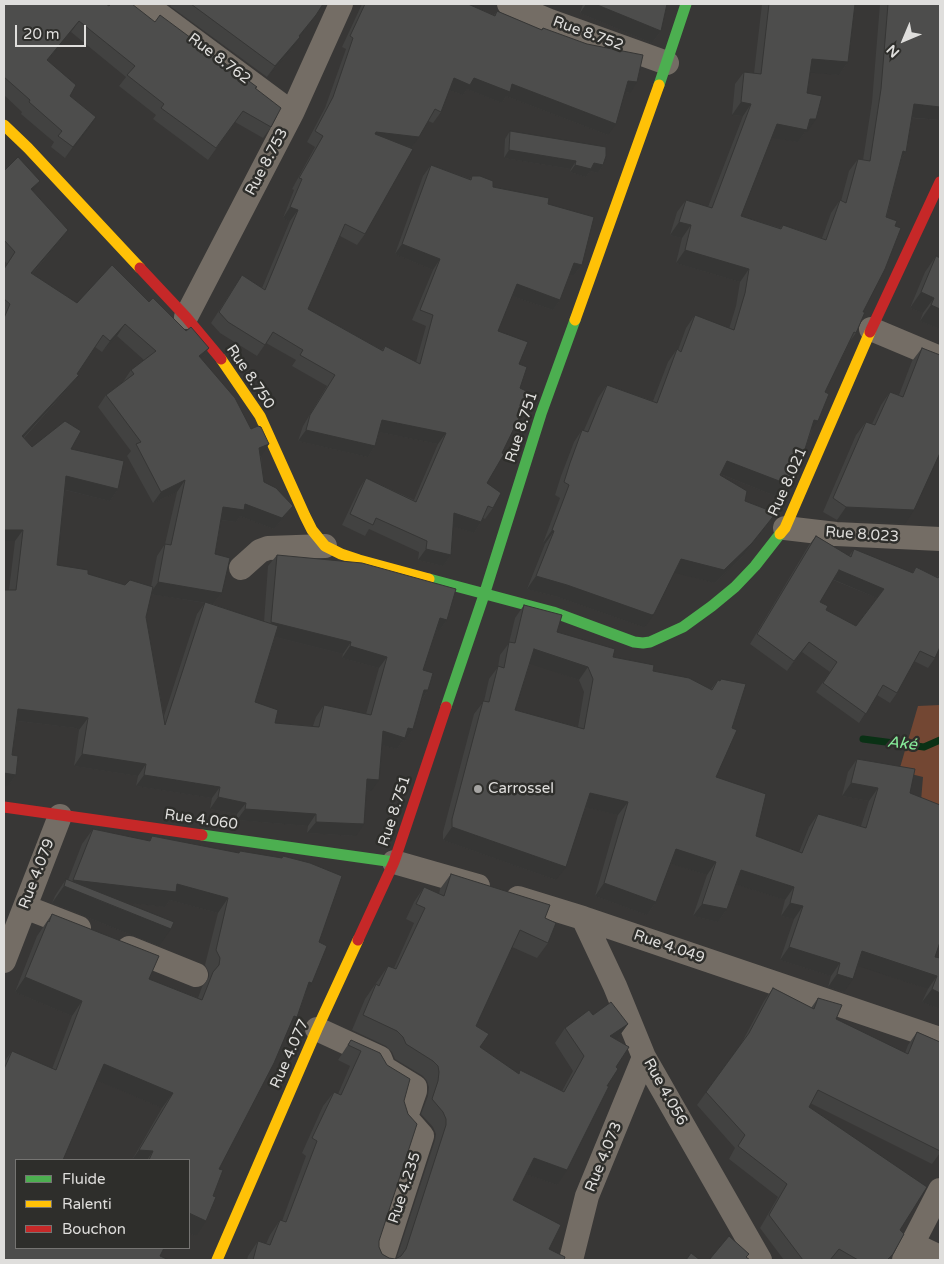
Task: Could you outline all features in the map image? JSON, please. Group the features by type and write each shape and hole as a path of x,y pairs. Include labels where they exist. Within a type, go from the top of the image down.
{"street":[{"name":"Rue 8.762","path":"145,4 292,114"},
{"name":"Rue 8.753","path":"186,317 292,114 341,4"},
{"name":"Rue 8.752","path":"509,4 550,21 667,63"},
{"name":"Rue 8.751","path":"394,862 485,592 541,414 667,63 686,4"},
{"name":"Rue 8.750","path":"4,125 28,148 186,317 225,363 249,398 269,434 312,530 325,546 341,554 368,562 485,592"},
{"name":"Rue 8.021","path":"485,592 553,612 634,642 643,643 650,642 683,627 735,587 755,566 785,528 872,329 940,182"},
{"path":"872,329 940,358"},
{"name":"Rue 8.023","path":"785,528 836,534 940,539"},
{"path":"241,568 260,552 268,548 325,546"},
{"name":"Rue 4.060","path":"4,807 394,862"},
{"name":"Rue 4.079","path":"4,961 60,816"},
{"name":"Rue 4.049","path":"394,862 454,878 583,918 940,1039"},
{"name":"Rue 4.077","path":"217,1260 317,1029 394,862"},
{"path":"25,907 196,975"},
{"name":"Rue 4.056","path":"583,918 615,986 644,1057 760,1260"},
{"name":"Rue 4.235","path":"317,1029 380,1058 384,1068 415,1087 407,1114 408,1120 422,1136 382,1260"},
{"name":"Rue 4.073","path":"572,1260 588,1196 644,1057"},
{"path":"940,1190 908,1252 940,1257"}],"shaded area":[{"path":"940,705 940,809 921,801 923,777 899,771 918,706"}],"building":[{"path":"4,4 106,4 109,6 111,4 132,4 155,22 160,15 257,87 255,88 281,108 271,127 243,111 216,148 161,108 164,104 127,75 135,66 79,21 47,60 76,85 70,96 96,117 73,147 58,136 62,131 4,77"},
{"path":"191,4 323,4 300,37 275,66"},
{"path":"365,4 468,4 495,16 497,11 542,30 543,28 587,44 643,55 637,82 628,81 616,124 512,84 510,92 474,78 470,85 454,78 441,112 435,109 419,137 376,132 375,134 413,149 365,234 345,224 308,309 383,351 385,346 420,364 433,315 420,310 440,259 402,244 431,165 471,180 472,176 480,176 493,181 493,187 549,198 548,204 594,217 582,265 574,263 560,300 517,284 498,331 528,342 519,364 527,367 520,388 528,392 523,410 502,453 504,454 487,483 501,493 493,508 488,506 481,522 454,513 451,555 426,549 427,541 376,518 373,525 350,514 366,478 416,502 446,433 382,420 375,446 306,430 310,415 335,375 300,355 303,350 273,332 265,345 228,322 219,312 242,275 265,290 298,210 290,207 302,179 299,178 323,136 315,131 333,97 353,38 350,36"},
{"path":"595,4 667,4 661,31"},
{"path":"769,4 855,4 848,62 812,59 807,93 822,96 816,119 810,119 807,130 777,124 741,216 781,229 783,225 826,240 840,200 846,203 858,159 870,161 881,89 888,4 940,4 940,107 914,104 906,152 903,151 886,217 897,221 895,226 901,228 885,269 863,312 865,312 856,333 854,332 825,392 829,394 818,421 814,420 804,452 800,451 787,484 727,461 720,475 747,491 745,501 776,513 752,543 724,570 681,559 652,615 536,576 554,531 552,530 569,485 564,482 582,430 588,432 607,385 657,403 677,349 681,352 695,315 734,330 745,293 749,269 685,250 691,225 679,222 686,200 712,208 751,104 741,102 744,72 761,74"},
{"path":"510,131 606,147 606,156 603,165 594,163 591,169 575,165 576,161 509,150"},
{"path":"18,157 40,181 31,189 68,230 31,273 77,303 112,265 149,302 153,298 186,331 191,327 209,348 199,356 235,398 251,429 258,426 261,427 269,444 259,448 264,482 276,488 293,506 282,518 245,504 244,510 223,507 215,554 230,558 222,593 158,582 165,544 171,545 185,480 161,492 136,444 141,442 106,395 134,374 131,370 156,351 125,324 110,341 103,335 77,374 79,375 22,436 32,447 65,421 81,431 71,449 124,461 118,489 66,476 57,565 88,570 88,574 125,585 130,580 153,587 146,617 165,725 205,602 278,626 255,702 278,710 275,723 319,727 324,705 371,715 387,657 350,646 351,642 271,622 277,555 362,563 456,589 447,620 440,618 423,670 433,673 428,690 424,690 413,729 408,728 405,738 383,731 379,780 367,779 364,824 316,822 316,814 245,809 246,803 218,797 220,787 144,775 146,764 82,754 88,718 84,717 18,709 12,755 18,756 16,775 4,773 4,590 16,590 23,530 4,530 4,318 10,304 4,299 4,269 15,252 4,240 4,171"},
{"path":"936,256 940,258 940,309 931,305 934,298 921,292"},
{"path":"922,348 940,355 940,453 914,510 846,507 833,498 866,422 875,425 890,392 903,397"},
{"path":"816,536 851,557 854,549 913,573 916,567 938,578 940,574 940,647 935,658 920,651 897,693 883,685 866,714 823,683 837,662 809,642 794,661 757,634","holes":["839,570 884,589 856,626 826,610 828,606 820,602"]},
{"path":"524,605 562,615 557,632 615,649 613,657 654,665 653,671 689,678 712,690 718,680 720,681 721,679 746,684 732,728 737,730 716,777 766,794 756,836 802,853 818,814 866,828 878,788 851,783 857,759 915,769 910,793 940,805 940,942 935,957 940,958 940,993 932,989 937,976 862,951 853,979 837,974 840,963 789,947 803,906 790,903 794,887 741,870 727,909 702,904 716,862 676,849 656,902 604,883 628,802 590,793 566,867 452,827 452,819 483,701 489,702 498,666 504,668 509,642 515,643","holes":["534,649 588,667 593,679 584,729 515,710"]},
{"path":"93,829 150,841 152,836 239,853 240,851 282,858 283,856 310,863 342,876 319,942 327,946 312,983 309,982 297,1017 294,1016 274,1063 219,1169 223,1170 213,1196 216,1197 206,1221 190,1213 190,1159 149,1159 153,1151 139,1150 173,1093 104,1064 63,1159 15,1159 15,1249 164,1249 160,1256 169,1260 4,1260 4,1069 12,1051 56,1070 82,1001 25,977 52,914 159,956 149,979 202,1000 213,972 219,965 220,958 216,950 228,898 177,884 176,892 73,880"},
{"path":"451,874 550,905 545,918 556,923 548,943 520,930 476,1026 489,1034 480,1047 519,1074 520,1070 564,1092 584,1056 565,1028 589,1010 593,1015 611,1002 628,1024 610,1036 629,1047 616,1067 618,1069 607,1086 609,1086 567,1170 534,1158 513,1200 561,1225 549,1249 565,1257 564,1260 253,1260 258,1241 270,1245 280,1220 286,1222 317,1141 312,1138 334,1092 341,1095 361,1051 348,1045 351,1040 380,1053 387,1065 410,1079 404,1101 408,1114 417,1124 379,1241 382,1254 389,1258 395,1259 401,1256 406,1249 446,1125 443,1112 432,1099 438,1081 438,1066 406,1044 403,1037 397,1031 363,1015 376,984 379,986 388,966 396,969 425,908 416,904 424,887 444,896"},
{"path":"66,879 174,922 171,929 64,886"},
{"path":"773,988 814,1009 818,998 842,1005 836,1019 908,1054 917,1032 940,1042 940,1151 818,1090 809,1107 927,1187 900,1230 904,1234 893,1254 887,1260 858,1260 839,1249 830,1260 803,1260 769,1215 787,1184 738,1146 745,1135 706,1092 749,1033"},
{"path":"729,1236 749,1254 746,1257 750,1260 709,1260"},
{"path":"691,1253 700,1260 686,1260"}],"waterway":[{"name":"Aké","path":"863,739 924,747 940,740"}],"traffic: fast":[{"path":"659,85 686,4"},
{"path":"446,707 485,592 541,414 575,320"},
{"path":"429,579 553,612 634,642 643,643 650,642 683,627 712,606 735,587 755,566 780,534"},
{"path":"202,835 394,862"}],"traffic: slow":[{"path":"575,320 659,85"},
{"path":"4,125 28,148 140,268"},
{"path":"780,534 785,528 870,332"},
{"path":"221,359 260,416 305,516 312,530 325,546 359,560 429,579"},
{"path":"217,1260 317,1029 358,940"}],"traffic: jam":[{"path":"870,332 940,182"},
{"path":"140,268 186,317 221,359"},
{"path":"358,940 394,862 446,707"},
{"path":"4,807 202,835"}],"place":[{"name":"Carrossel","path":"478,789"}]}
